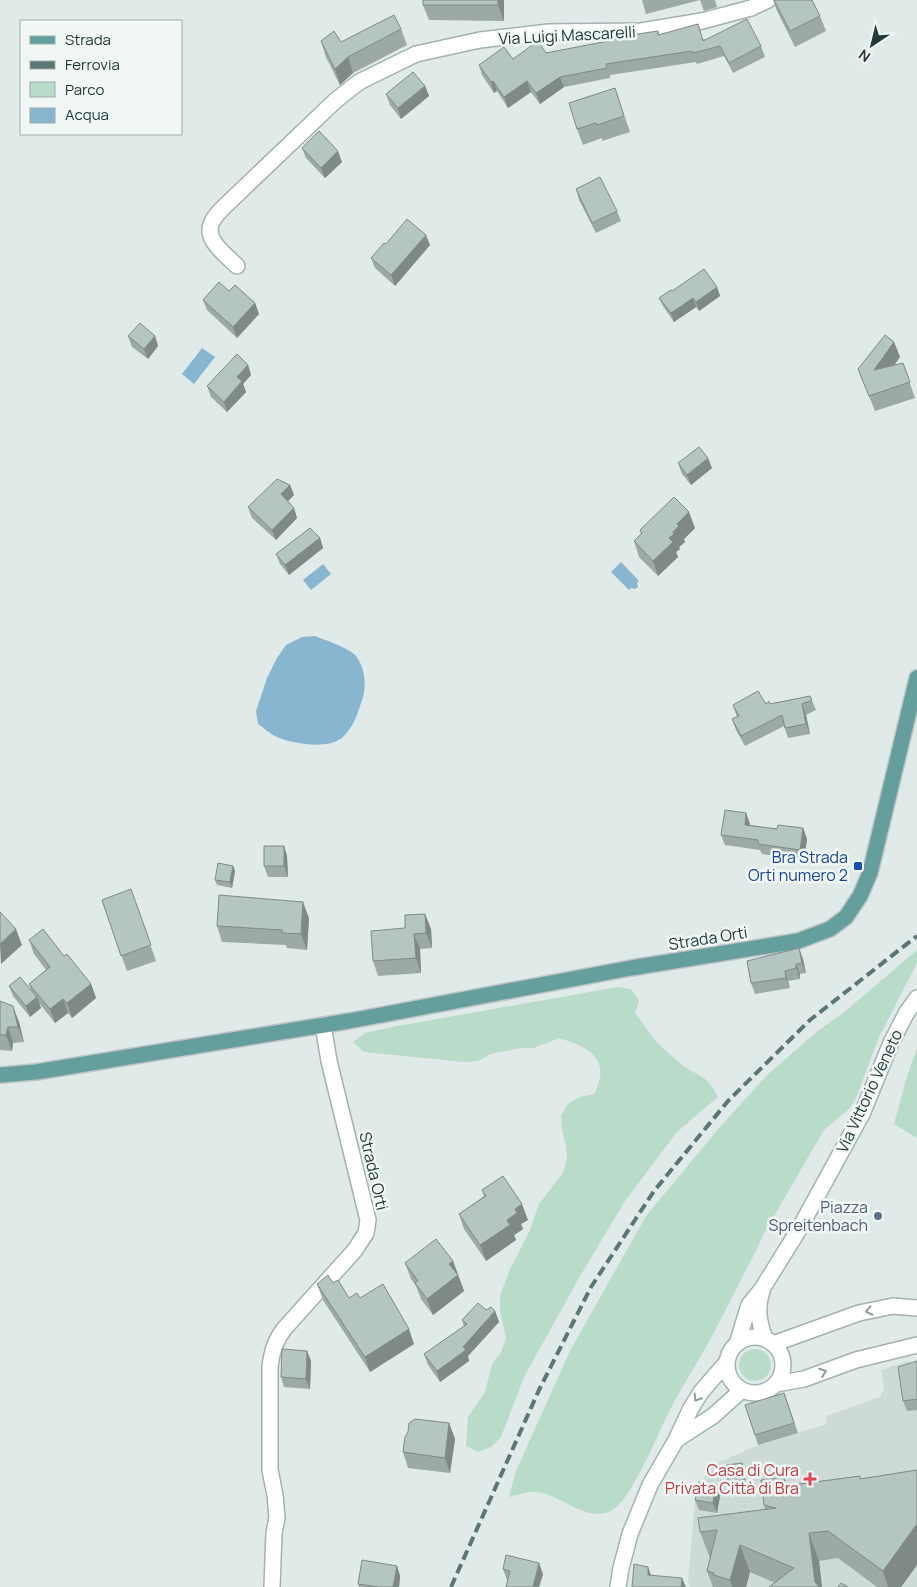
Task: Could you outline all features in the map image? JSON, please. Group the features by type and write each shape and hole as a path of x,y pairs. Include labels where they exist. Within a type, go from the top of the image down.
{"main road":[{"name":"Strada Orti","path":"0,1075 36,1072 324,1025 631,968 798,941 830,930 846,917 860,896 870,873 917,678"}],"street":[{"name":"Via Luigi Mascarelli","path":"237,266 212,240 209,233 211,222 227,204 335,101 359,82 386,67 416,54 480,40 549,32 641,31 702,21 750,8 768,0"},
{"name":"Via Vittorio Veneto","path":"737,1344 749,1305 762,1289 798,1231 862,1114 891,1043 907,1012 917,998"},
{"name":"Strada Orti","path":"272,1587 274,1533 277,1518 270,1470 270,1367 272,1351 284,1329 354,1250 366,1233 368,1220 329,1062 324,1025"},
{"name":"Via Vittorio Veneto","path":"762,1289 758,1302 758,1319 769,1341"},
{"path":"769,1341 779,1350 782,1359 783,1368 776,1384 769,1390 760,1393 742,1390 730,1378 727,1362 729,1355 737,1344 750,1337 769,1341 859,1313 893,1306 917,1308"},
{"path":"776,1384 804,1379 856,1360 917,1345"},
{"path":"618,1587 630,1534 650,1485 701,1392 727,1362"},
{"path":"676,1440 713,1416 742,1390"}],"shaded area":[{"name":"Casa di Cura Privata Città di Bra","path":"908,1361 917,1366 917,1587 690,1587 688,1580 696,1491 711,1466 758,1445 827,1424 826,1416 880,1397 884,1388 881,1370"}],"green space":[{"path":"917,950 917,963 879,1037 856,1098 850,1108 824,1130 763,1235 716,1329 677,1397 635,1481 618,1506 609,1512 600,1514 582,1511 547,1494 538,1492 509,1497 516,1471 570,1351 646,1216 719,1128 768,1074"},
{"path":"618,987 631,989 639,1000 635,1013 651,1035 685,1067 705,1079 718,1097 677,1132 625,1201 579,1278 524,1377 501,1437 491,1447 478,1452 466,1446 468,1417 485,1392 492,1364 501,1352 506,1338 500,1310 500,1296 510,1269 529,1232 539,1204 563,1173 567,1159 561,1116 568,1104 580,1097 594,1094 599,1082 599,1064 588,1051 559,1038 534,1048 520,1048 491,1054 478,1061 464,1062 364,1052 353,1042 365,1033 392,1027"},
{"path":"917,1048 917,1138 894,1124"},
{"path":"755,1349 761,1350 766,1354 770,1359 770,1371 766,1376 761,1380 755,1381 749,1380 744,1376 740,1371 739,1365 740,1359 744,1354 749,1350"}],"water":[{"path":"202,348 215,357 194,384 182,374"},
{"path":"621,562 639,581 637,583 638,587 635,589 631,588 629,590 611,572"},
{"path":"323,564 331,574 311,590 303,580"},
{"path":"315,636 337,644 353,653 362,667 365,685 356,717 343,737 337,741 320,745 301,744 274,736 258,724 256,711 267,678 286,645 302,637"}],"building":[{"path":"423,0 498,0 498,5 423,5"},
{"path":"774,0 812,0 820,16 790,31"},
{"path":"394,15 401,29 348,57 335,69 321,41 334,31 341,42"},
{"path":"747,19 761,46 729,63 720,46 693,53 692,51 606,64 607,68 560,77 536,93 527,81 504,97 479,65 504,47 513,59 538,41 546,53 624,38 624,36 658,31 658,35 698,24 703,41"},
{"path":"413,72 425,86 398,108 386,94"},
{"path":"615,88 624,116 577,129 569,103"},
{"path":"319,131 338,151 321,168 302,148"},
{"path":"600,177 617,211 592,223 576,189"},
{"path":"407,219 426,235 391,275 371,258 384,243 386,244"},
{"path":"704,269 717,287 696,302 693,298 671,313 659,298"},
{"path":"219,282 229,291 235,285 255,303 233,327 203,300"},
{"path":"140,323 155,336 144,349 128,336"},
{"path":"885,335 894,342 874,370 903,363 910,382 869,396 858,369"},
{"path":"237,354 248,365 237,377 242,381 224,402 207,386"},
{"path":"699,447 708,458 687,475 678,463"},
{"path":"277,479 290,485 281,494 294,508 272,530 248,507"},
{"path":"674,497 689,512 677,524 679,526 669,538 673,542 653,561 634,541 642,533 640,530"},
{"path":"310,528 320,538 285,565 276,554"},
{"path":"758,691 766,704 769,701 770,704 810,696 812,700 802,704 806,724 785,728 782,715 741,736 732,719 739,716 733,705"},
{"path":"725,810 746,813 745,825 777,829 778,825 803,828 800,850 758,844 758,840 721,835"},
{"path":"264,846 284,846 284,866 264,866"},
{"path":"218,863 233,866 230,882 215,880"},
{"path":"131,889 151,945 121,956 102,900"},
{"path":"219,895 303,902 301,934 282,933 282,930 217,926"},
{"path":"0,912 16,929 0,944"},
{"path":"425,914 426,933 414,934 416,958 373,961 371,931 405,928 405,915"},
{"path":"43,929 64,956 67,954 91,984 67,1003 63,999 50,1009 29,984 50,967 29,940"},
{"path":"799,948 802,963 796,964 796,968 785,971 786,978 751,983 747,961"},
{"path":"20,977 37,997 26,1006 9,986"},
{"path":"0,1001 13,1006 18,1027 8,1027 6,1035 0,1035"},
{"path":"503,1176 522,1204 515,1209 517,1213 507,1220 510,1225 480,1245 459,1214 486,1196 482,1190"},
{"path":"436,1239 453,1261 449,1264 458,1275 427,1299 415,1283 418,1281 405,1263"},
{"path":"328,1275 333,1283 338,1280 349,1298 357,1293 360,1298 383,1284 409,1329 365,1357 317,1284"},
{"path":"478,1303 486,1310 491,1307 495,1311 463,1347 466,1350 437,1371 424,1354 467,1324 462,1320"},
{"path":"282,1349 307,1351 306,1379 281,1377"},
{"path":"917,1361 917,1399 903,1401 898,1367"},
{"path":"784,1393 794,1423 755,1435 745,1405"},
{"path":"415,1419 449,1423 445,1458 403,1452 409,1423"},
{"path":"742,1463 744,1481 728,1482 727,1465"},
{"path":"917,1470 917,1524 883,1571 828,1531 809,1533 815,1582 819,1587 769,1587 794,1568 740,1545 730,1580 707,1571 717,1530 700,1532 698,1518 776,1508 764,1505 761,1480 784,1477 785,1486 860,1476 860,1479"},
{"path":"699,1482 716,1485 713,1503 695,1500"},
{"path":"506,1555 539,1563 533,1587 506,1587 510,1571 503,1569"},
{"path":"362,1560 397,1566 393,1587 358,1584"},
{"path":"634,1564 648,1567 648,1575 682,1578 681,1587 632,1587"},
{"path":"841,1583 848,1587 838,1587"}],"railway":[{"path":"451,1587 539,1390 591,1287 654,1191 728,1101 810,1020 917,936"}],"place":[{"name":"Bra Strada Orti numero 2","path":"858,866"},
{"name":"Piazza Spreitenbach","path":"878,1216"},
{"name":"Casa di Cura Privata Città di Bra","path":"810,1479"}]}
